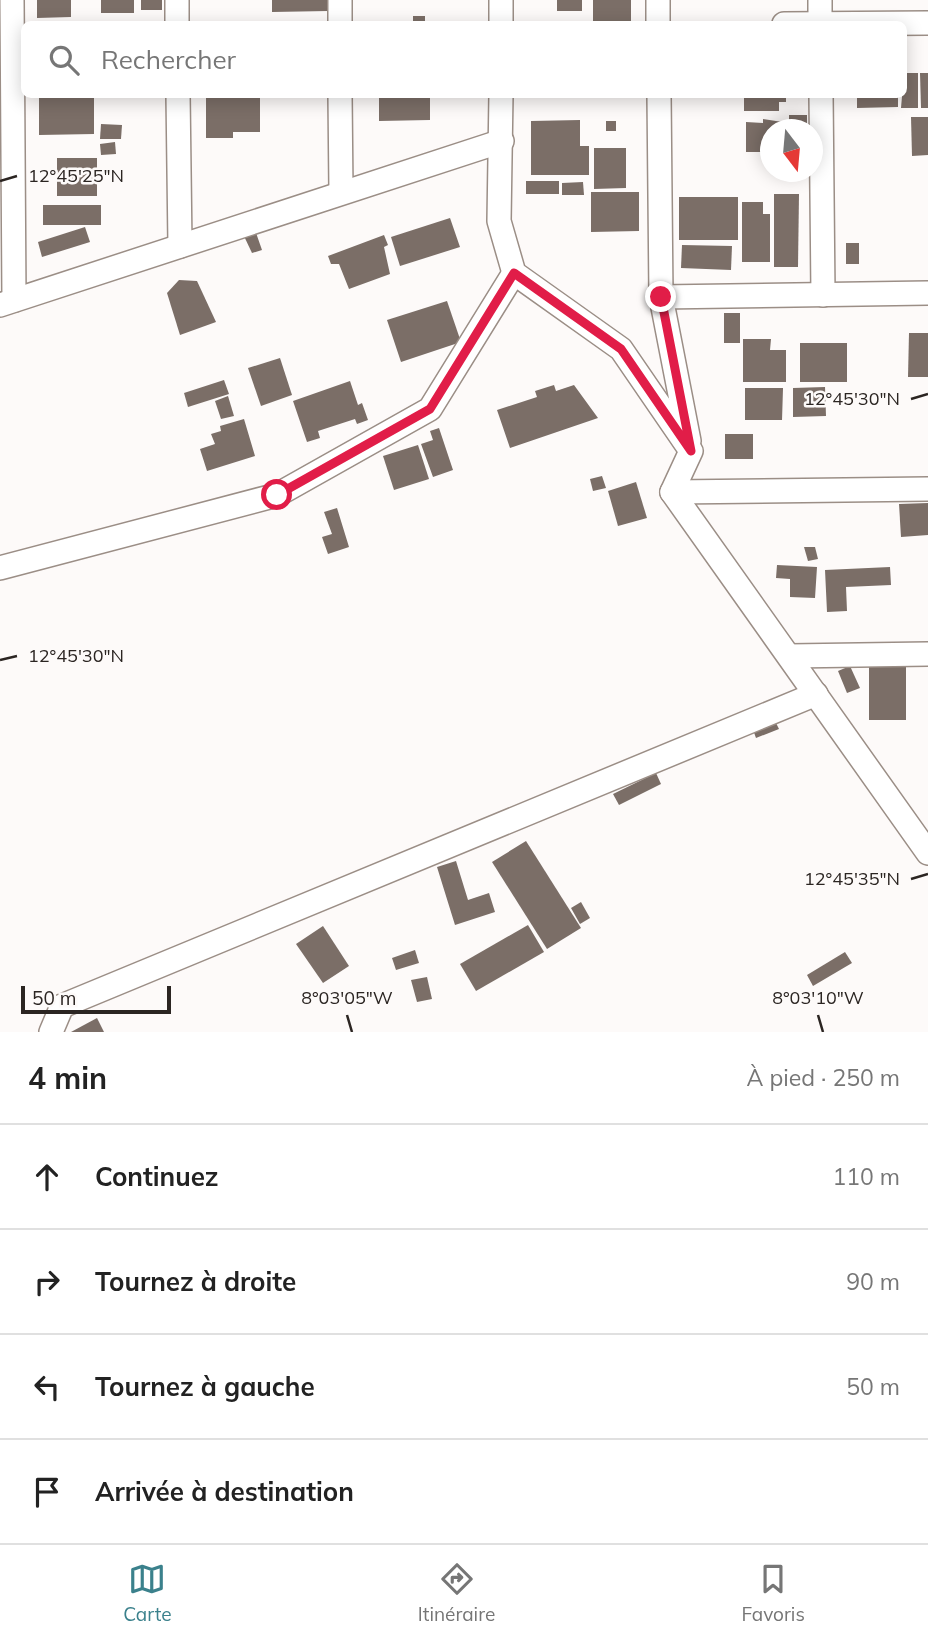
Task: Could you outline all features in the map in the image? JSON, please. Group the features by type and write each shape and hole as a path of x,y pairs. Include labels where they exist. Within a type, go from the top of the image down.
{"street":[{"path":"12,0 7,303 502,141"},
{"path":"177,0 177,21"},
{"path":"340,0 340,21"},
{"path":"500,0 501,21"},
{"path":"657,0 658,21"},
{"path":"820,0 820,21"},
{"path":"907,23 928,23"},
{"path":"178,98 180,246"},
{"path":"341,98 341,192"},
{"path":"501,98 499,221 514,273 621,349 691,451"},
{"path":"659,98 661,297 691,451 672,492"},
{"path":"821,98 823,295"},
{"path":"0,568 277,495 430,409 514,273"},
{"path":"661,297 928,293"},
{"path":"672,492 928,489"},
{"path":"672,492 928,853"},
{"path":"790,656 928,654"},
{"path":"51,1032 62,1006 816,694"}],"building":[{"path":"37,0 71,0 71,17 37,18"},
{"path":"101,0 134,0 134,13 101,13"},
{"path":"141,0 162,0 162,10 141,10"},
{"path":"272,0 328,0 328,11 272,12"},
{"path":"557,0 582,0 582,11 557,11"},
{"path":"593,0 631,0 631,21 593,21"},
{"path":"413,16 425,16 425,21 413,21"},
{"path":"907,73 918,73 918,108 901,108 902,98 907,98"},
{"path":"920,73 928,73 928,108 921,108"},
{"path":"39,98 94,98 94,134 39,135"},
{"path":"206,98 260,98 260,132 233,132 233,138 206,138"},
{"path":"379,98 430,98 430,120 379,121"},
{"path":"744,98 786,98 786,102 779,102 779,111 744,111"},
{"path":"857,98 898,98 898,107 857,108"},
{"path":"789,115 807,115 807,119 789,119"},
{"path":"911,117 928,117 928,155 912,156"},
{"path":"580,120 580,146 589,146 589,175 531,175 531,121"},
{"path":"606,121 616,121 616,131 606,131"},
{"path":"746,122 760,123 760,152 746,152"},
{"path":"101,124 122,125 121,139 100,139"},
{"path":"115,142 116,154 101,155 100,144"},
{"path":"594,148 626,148 626,188 594,189"},
{"path":"57,158 97,158 97,196 57,196"},
{"path":"526,181 559,181 559,194 526,194"},
{"path":"583,182 584,195 562,195 562,183"},
{"path":"591,192 639,192 639,231 591,232"},
{"path":"774,194 799,194 798,267 774,267"},
{"path":"679,197 738,197 738,240 679,240"},
{"path":"742,202 763,202 763,214 770,214 770,262 742,262"},
{"path":"43,205 101,205 101,225 43,225"},
{"path":"450,218 460,247 400,266 391,237"},
{"path":"85,227 90,242 42,257 38,242"},
{"path":"255,230 262,250 252,253 243,234"},
{"path":"384,235 388,245 384,247 390,274 349,289 339,264 331,264 328,256"},
{"path":"846,243 859,243 859,264 846,264"},
{"path":"682,245 732,246 731,270 681,268"},
{"path":"179,280 197,281 216,322 180,335 167,293"},
{"path":"447,301 461,342 401,362 387,320"},
{"path":"724,313 740,313 740,343 724,343"},
{"path":"909,333 928,333 928,377 908,377"},
{"path":"743,339 771,339 770,350 786,350 786,382 743,382"},
{"path":"800,343 847,343 847,382 800,382"},
{"path":"280,358 292,395 261,406 248,368"},
{"path":"224,380 229,394 188,407 184,393"},
{"path":"350,381 358,405 362,403 368,420 357,424 355,419 318,431 320,438 307,442 293,401"},
{"path":"554,385 556,391 574,385 598,418 510,448 497,410 537,397 535,391"},
{"path":"825,387 826,416 793,417 793,388"},
{"path":"745,388 783,388 782,420 745,420"},
{"path":"228,396 234,416 221,419 215,401"},
{"path":"244,419 255,456 207,471 200,449 215,444 211,434 221,431 220,426"},
{"path":"439,428 453,470 433,477 421,444 433,440 430,431"},
{"path":"725,434 753,434 753,459 725,459"},
{"path":"418,445 429,479 394,490 383,456"},
{"path":"602,476 606,488 593,491 590,479"},
{"path":"636,482 647,518 618,526 608,491"},
{"path":"928,503 928,535 901,537 899,504"},
{"path":"337,508 349,547 328,554 322,537 332,534 324,512"},
{"path":"804,547 815,547 818,559 808,561"},
{"path":"777,565 817,567 815,598 790,597 790,579 776,578"},
{"path":"890,567 891,585 846,587 847,611 827,612 825,570"},
{"path":"869,663 906,663 906,720 869,720"},
{"path":"850,666 860,688 847,693 838,671"},
{"path":"774,719 779,729 756,738 752,727"},
{"path":"656,773 661,784 619,805 613,794"},
{"path":"526,841 581,928 547,949 492,862"},
{"path":"456,861 468,900 489,893 495,912 455,925 437,867"},
{"path":"581,902 590,918 580,924 571,908"},
{"path":"528,925 544,952 476,991 460,964"},
{"path":"323,926 349,966 323,983 296,944"},
{"path":"415,950 419,963 396,970 392,958"},
{"path":"845,952 852,963 813,986 807,975"},
{"path":"427,977 432,999 417,1002 411,980"},
{"path":"97,1018 104,1032 71,1032"}],"route":[{"path":"277,495 430,409 514,273 621,349 691,451 661,297"}]}
